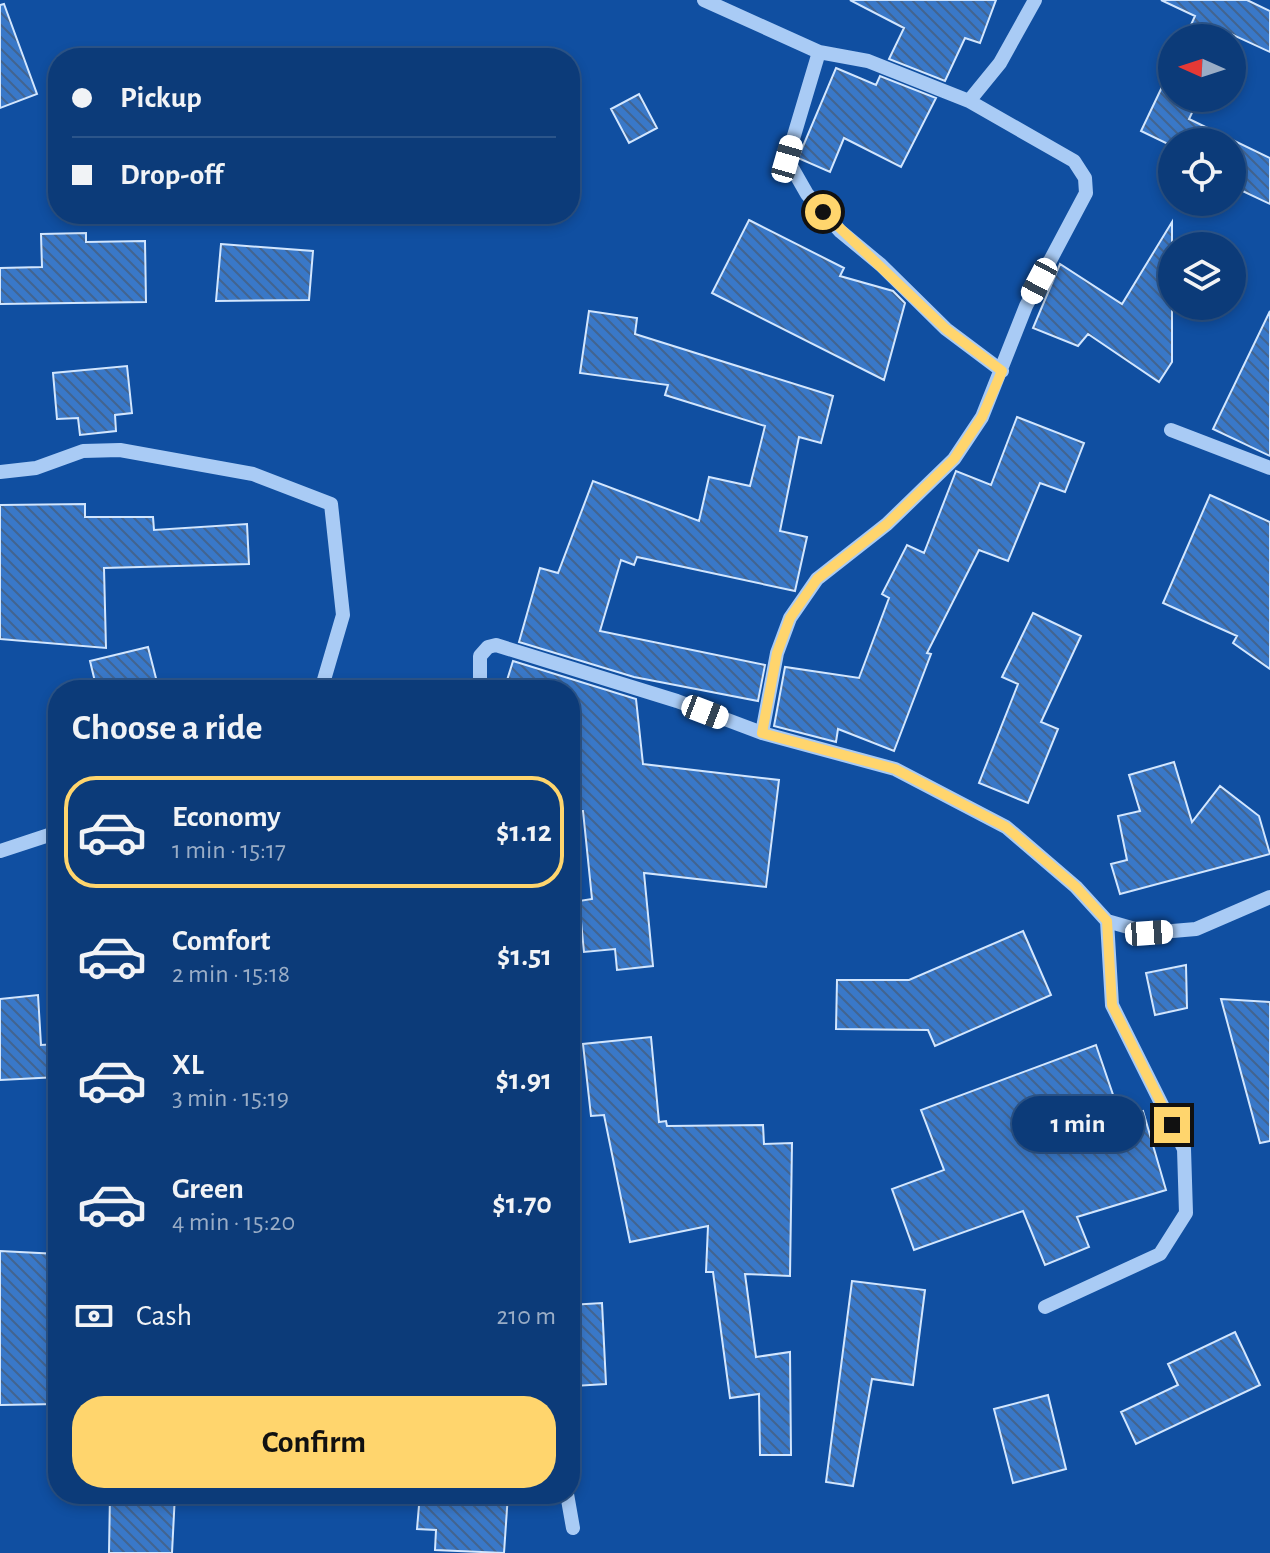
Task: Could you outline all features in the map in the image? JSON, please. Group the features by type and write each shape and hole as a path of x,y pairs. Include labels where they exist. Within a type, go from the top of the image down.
{"street":[{"path":"704,0 819,52 868,61 969,101 1074,161 1085,178 1086,193 1026,306 982,417 954,459 887,524 817,579 790,618 777,653 762,733"},
{"path":"969,101 1000,63 1035,0"},
{"path":"819,52 787,159 807,194 840,231 881,265 946,329 1002,371"},
{"path":"1171,430 1270,468"},
{"path":"0,472 36,468 83,451 120,450 253,474 331,504 343,615 324,680"},
{"path":"480,680 480,656 488,647 496,645 677,701 762,733 895,769 1006,827 1076,887 1107,921 1149,933 1196,929 1270,897"},
{"path":"0,851 48,835"},
{"path":"1045,1307 1160,1254 1186,1213 1184,1149 1112,1005 1107,921"},
{"path":"569,1504 573,1528"}],"building":[{"path":"850,0 996,0 980,43 965,38 945,81 889,59 904,28"},
{"path":"1161,0 1247,0 1270,11 1270,52 1246,41 1246,24 1191,24 1195,16"},
{"path":"4,4 37,94 0,108 0,5"},
{"path":"836,68 876,85 880,76 936,98 901,167 844,138 830,172 798,158"},
{"path":"639,94 657,128 629,143 611,109"},
{"path":"1158,95 1158,112 1192,112 1189,119 1208,128 1158,128 1158,139 1141,131"},
{"path":"1246,146 1270,158 1270,204 1246,193"},
{"path":"749,220 844,268 840,276 893,291 905,303 884,380 712,293"},
{"path":"86,233 86,242 145,241 146,302 0,304 0,268 42,267 41,234"},
{"path":"221,244 313,251 309,300 216,301"},
{"path":"1158,245 1158,320 1172,320 1172,362 1159,382 1088,334 1078,346 1033,328 1060,264 1122,304"},
{"path":"589,311 637,318 635,334 833,396 821,443 799,437 780,531 807,537 795,591 637,557 634,565 621,560 600,631 765,665 758,701 634,677 519,642 540,568 558,573 593,481 699,521 709,477 750,486 765,426 665,395 668,385 580,373"},
{"path":"1270,311 1270,456 1213,429"},
{"path":"127,366 132,413 115,415 116,431 80,435 78,418 57,419 53,373"},
{"path":"1017,417 1084,443 1065,492 1040,483 1008,561 979,550 927,653 931,654 894,751 838,729 836,742 774,726 785,667 859,678 889,598 882,594 907,545 924,553 956,471 991,485"},
{"path":"1210,495 1270,522 1270,669 1233,643 1237,636 1163,603"},
{"path":"85,504 85,517 153,517 154,530 247,524 249,564 104,568 106,648 0,639 0,505"},
{"path":"1033,613 1081,636 1041,722 1058,729 1028,803 979,783 1018,684 1002,677"},
{"path":"148,647 156,680 95,680 90,661"},
{"path":"513,661 574,680 507,680"},
{"path":"580,682 636,699 643,764 779,780 766,887 644,873 653,966 617,970 615,949 584,952 580,901 592,899 583,811 580,811"},
{"path":"1174,762 1192,822 1220,786 1259,816 1270,854 1120,894 1111,864 1127,860 1118,816 1140,811 1129,775"},
{"path":"1023,931 1051,995 935,1046 928,1030 836,1029 837,980 909,980"},
{"path":"1186,965 1187,1008 1155,1015 1146,973"},
{"path":"38,995 41,1045 48,1045 48,1078 0,1080 0,999"},
{"path":"1221,999 1270,1002 1270,1141 1260,1143"},
{"path":"651,1037 659,1122 666,1121 667,1126 763,1125 764,1144 792,1143 790,1276 745,1274 756,1357 790,1352 791,1455 760,1455 759,1394 730,1398 713,1272 706,1272 708,1226 630,1242 604,1115 591,1116 583,1044"},
{"path":"1096,1045 1121,1118 1143,1111 1166,1190 1077,1217 1089,1247 1045,1265 1023,1211 914,1250 892,1189 944,1170 921,1110"},
{"path":"0,1251 48,1253 48,1404 0,1405"},
{"path":"852,1281 925,1290 913,1385 872,1379 853,1486 826,1482"},
{"path":"602,1303 606,1384 580,1386 580,1304"},
{"path":"1235,1332 1260,1385 1136,1444 1121,1412 1178,1385 1168,1364"},
{"path":"1048,1395 1066,1469 1013,1483 994,1409"},
{"path":"110,1504 174,1504 172,1553 109,1553"},
{"path":"419,1504 507,1504 504,1553 435,1550 436,1530 417,1529"}],"route":[{"path":"823,212 946,329 1002,371 982,417 954,459 887,524 817,579 790,618 777,653 762,733 895,769 1006,827 1076,887 1107,921 1112,1005 1172,1125"}]}
